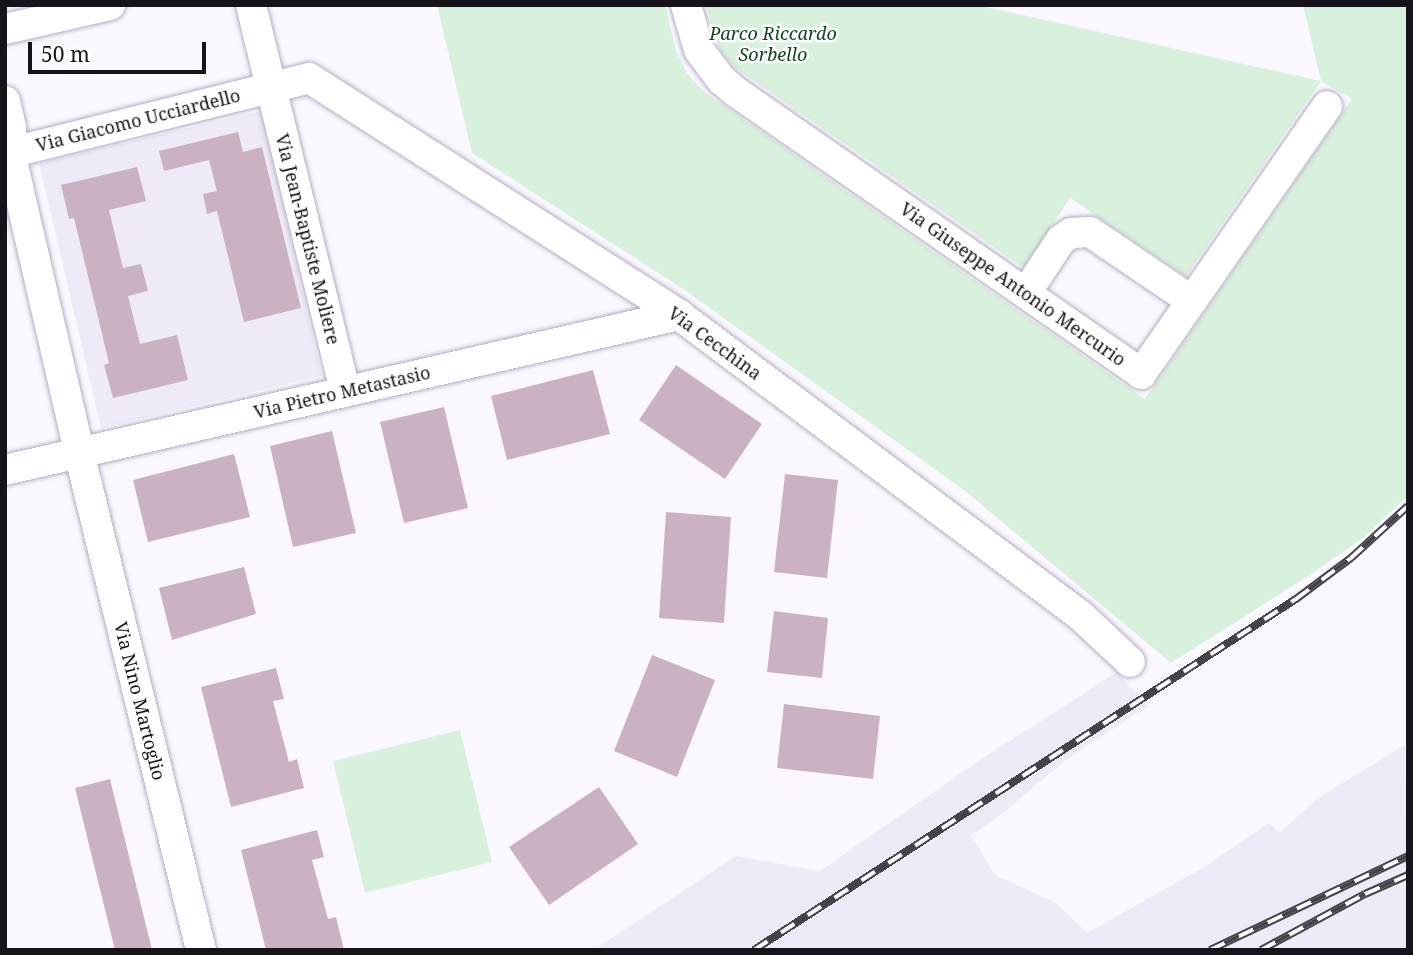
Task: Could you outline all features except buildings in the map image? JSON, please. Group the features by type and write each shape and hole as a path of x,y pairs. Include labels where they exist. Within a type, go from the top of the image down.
{"street":[{"path":"5,29 110,5"},
{"name":"Via Jean-Baptiste Moliere","path":"251,5 345,392"},
{"name":"Via Giuseppe Antonio Mercurio","path":"686,5 699,50 722,80 1141,374 1327,106"},
{"name":"Via Cecchina","path":"271,86 309,78 679,315 1081,616 1130,662"},
{"name":"Via Giacomo Ucciardello","path":"8,153 271,86"},
{"name":"Via Nino Martoglio","path":"5,101 11,127 8,153 201,950"},
{"path":"1026,293 1061,240 1071,233 1090,232 1192,301"},
{"name":"Via Pietro Metastasio","path":"5,470 679,315"}],"shaded area":[{"path":"261,111 322,376 101,428 39,163"},
{"path":"1117,672 1148,706 1067,759 971,836 995,875 1056,903 1087,933 1204,867 1269,823 1279,833 1318,798 1405,745 1408,950 593,950 736,856 820,871 980,760"}],"green space":[{"path":"437,5 665,5 676,51 687,73 703,91 1145,399 1352,99 1321,81 1303,5 1408,5 1408,496 1362,539 1171,663 964,490 683,289 472,153"},
{"name":"Parco Riccardo Sorbello","path":"707,5 977,5 1321,81 1186,276 1070,198 1024,268 737,69 722,53 712,31"},
{"path":"460,730 492,862 365,893 333,761"}],"railway":[{"path":"754,950 1296,599 1351,558 1408,506"},
{"path":"1210,950 1408,856"},
{"path":"1261,950 1365,894 1408,875"}]}
